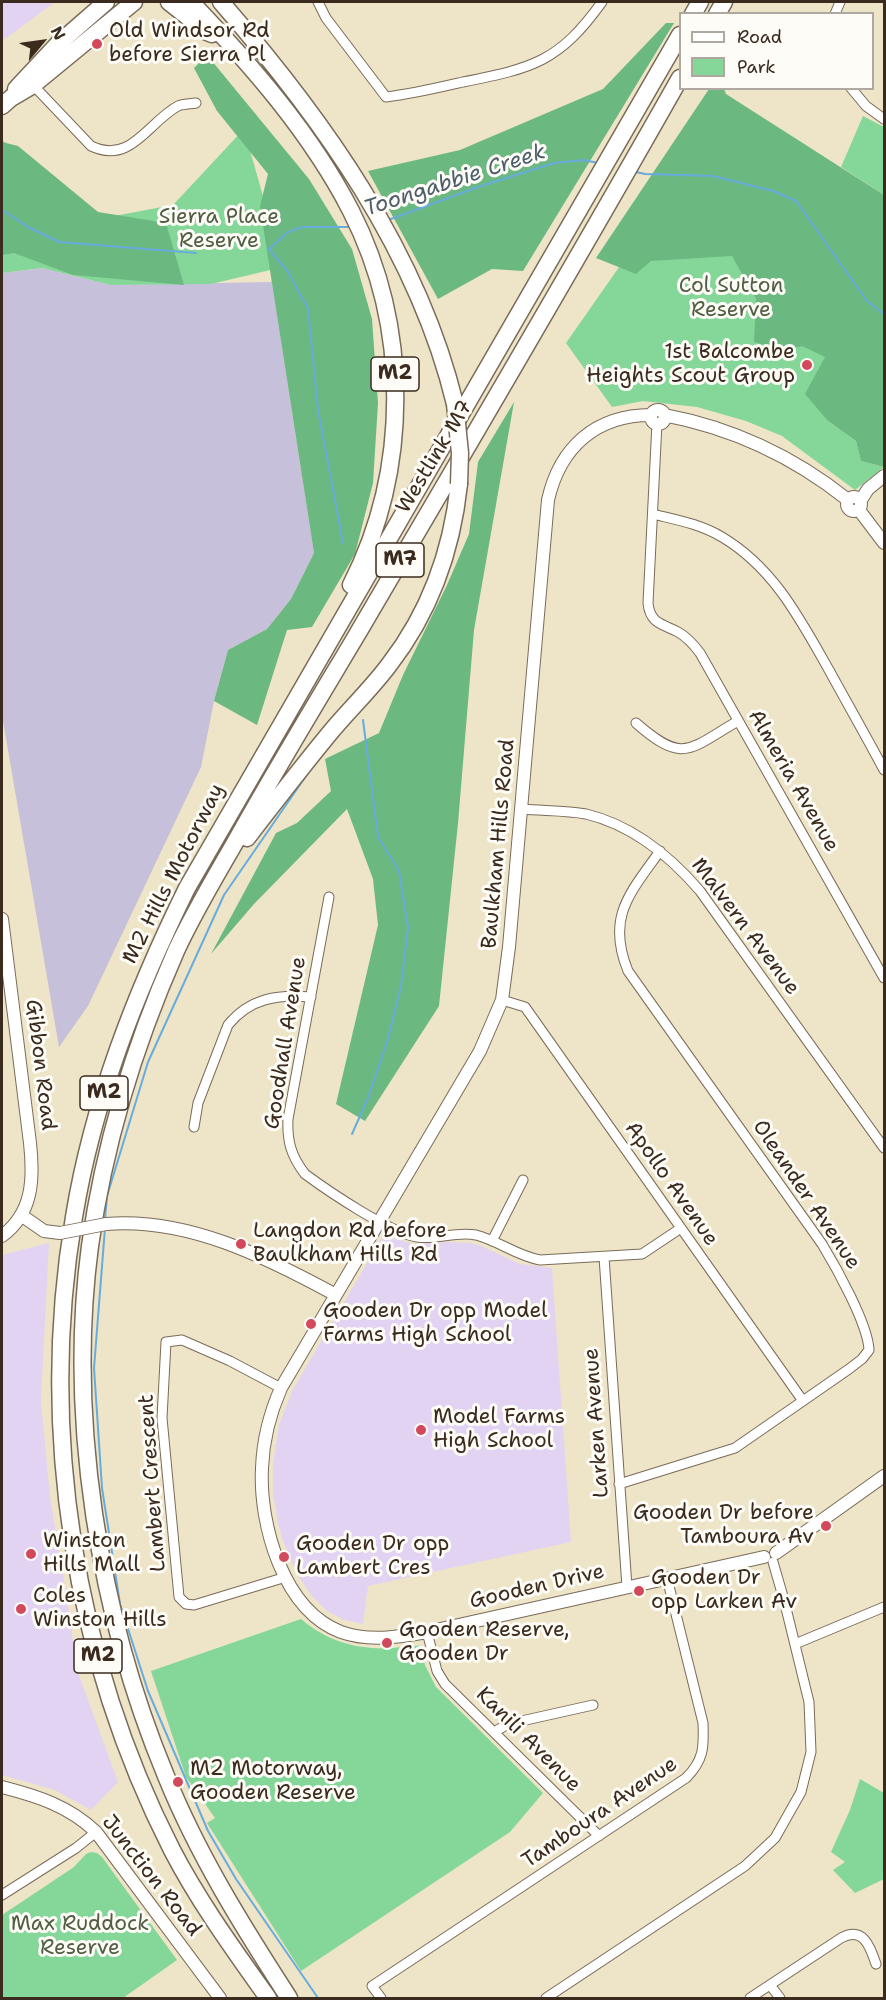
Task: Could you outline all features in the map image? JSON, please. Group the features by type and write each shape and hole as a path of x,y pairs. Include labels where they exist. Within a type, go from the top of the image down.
{"highway":[{"path":"6,102 58,44 106,2"},
{"path":"6,102 33,85 134,2"},
{"name":"M2","path":"169,2 207,32 227,39"},
{"name":"M2","path":"192,2 256,71 341,193 374,264 385,303 395,370 396,413 392,458 380,508 359,568 338,610 332,636"},
{"name":"M2","path":"208,889 295,776 389,666 405,643 428,603 452,532 459,484 460,453 455,404 446,369 436,339 399,257 361,188 303,101 221,2"},
{"name":"Westlink M7","path":"332,636 679,38"},
{"name":"Westlink M7","path":"208,889 679,81"},
{"name":"M2 Hills Motorway","path":"268,1998 220,1929 172,1849 124,1740 107,1688 75,1560 68,1509 61,1410 63,1324 68,1257 84,1170 120,1041 146,973 187,888 332,636"},
{"name":"M2 Hills Motorway","path":"208,889 177,949 148,1022 121,1105 97,1200 85,1302 83,1372 88,1458 109,1597 142,1712 164,1771 213,1874 289,1998"}],"street":[{"path":"318,2 327,18 386,97 504,74 539,62 574,37 602,2"},
{"path":"33,85 91,146 103,152 120,150 132,144 179,106 196,103"},
{"path":"853,90 866,106 885,119"},
{"name":"Baulkham Hills Road","path":"336,1295 480,1051 502,1000 522,809 548,500 551,485 566,455 595,429 623,417 658,418 712,426 759,443 796,463 856,503 885,543"},
{"path":"644,626 653,619 648,603 658,418"},
{"path":"856,503 868,489 885,476"},
{"path":"653,514 684,521 722,537 756,562 773,579 797,614 885,770"},
{"name":"Almeria Avenue","path":"653,619 661,626 681,634 693,645 885,978"},
{"path":"636,723 664,745 682,750 738,720"},
{"name":"Malvern Avenue","path":"522,809 586,814 627,830 660,851 683,871 700,891 885,1148"},
{"name":"Oleander Avenue","path":"619,1484 735,1448 861,1359 868,1350 868,1343 839,1273 822,1244 626,965 620,946 619,922 632,891 660,851"},
{"name":"Goodhall Avenue","path":"329,897 288,1119 290,1148 296,1163 305,1174 399,1231 419,1237 462,1233 479,1236 519,1255 540,1260 642,1254 681,1228"},
{"name":"Gibbon Road","path":"2,919 6,994 32,1159 30,1194 21,1215"},
{"path":"194,1127 198,1103 228,1025 236,1015 250,1005 273,997 290,995 311,997"},
{"name":"Apollo Avenue","path":"502,1000 525,1007 803,1401"},
{"path":"492,1241 523,1180"},
{"path":"2,1236 21,1215 44,1231 60,1233 106,1224 144,1223 183,1230 252,1254 336,1295"},
{"name":"Larken Avenue","path":"604,1257 627,1587"},
{"name":"Gooden Drive","path":"336,1295 281,1388 266,1434 261,1479 268,1532 286,1577 298,1598 310,1612 322,1622 344,1633 376,1638 428,1632 667,1578 771,1558 885,1476"},
{"name":"Lambert Crescent","path":"281,1388 230,1361 182,1340 166,1342 162,1418 179,1597 186,1604 194,1605 286,1577"},
{"path":"546,1998 745,1866 775,1838 801,1792 811,1752 809,1702 771,1558"},
{"name":"Tamboura Avenue","path":"381,1998 372,1986 686,1778 697,1767 702,1755 703,1723 667,1578"},
{"path":"795,1644 885,1607"},
{"name":"Kanili Avenue","path":"428,1632 440,1677 599,1836"},
{"path":"494,1732 508,1724 593,1705"},
{"name":"Junction Road","path":"2,1786 33,1795 66,1809 96,1832 219,1998"},
{"path":"2,1896 76,1848 96,1832"},
{"path":"750,1998 841,1938 851,1934 860,1936 868,1944 876,1964"},
{"path":"770,1985 780,1998"}],"shaded area":[{"path":"2,2 55,2 2,41"},
{"path":"42,268 111,285 272,282 314,553 291,599 267,629 228,650 214,701 201,767 88,1006 59,1047 2,715 2,273"},
{"name":"Model Farms High School","path":"389,1237 413,1244 471,1243 520,1264 552,1268 571,1542 368,1586 363,1624 344,1620 327,1611 311,1595 297,1574 278,1524 273,1494 273,1464 279,1425 292,1391 381,1239"},
{"name":"Winston Hills Mall","path":"49,1243 41,1401 50,1498 77,1670 118,1782 91,1810 55,1790 2,1775 2,1255"}],"green space":[{"path":"666,23 674,23 523,271 492,269 438,299 368,171 460,150 603,89"},
{"path":"207,55 309,179 352,249 372,319 378,403 373,483 355,554 312,627 287,630 257,725 214,701 228,650 267,629 291,599 314,553 260,206 268,174 217,111 194,68"},
{"path":"708,90 724,90 726,94 884,195 884,467 861,461 856,441 828,421 805,394 825,357 802,346 784,351 754,342 756,299 732,256 651,261 636,274 596,258"},
{"path":"863,116 884,127 884,195 841,167"},
{"name":"Sierra Place Reserve","path":"244,129 283,267 211,284 111,285 42,268 2,273 2,140 98,219 173,205"},
{"path":"2,142 18,146 98,212 166,223 184,285 73,275 14,253 2,255"},
{"name":"Col Sutton Reserve","path":"666,200 871,276 824,415 828,421 856,441 861,461 884,467 855,490 782,436 746,421 697,407 643,401 612,407 566,343"},
{"path":"514,402 474,630 458,823 439,1006 365,1121 336,1104 378,925 373,879 347,809 254,904 211,954 276,833 297,823 331,791 325,759 379,733 403,675 469,534 478,462"},
{"path":"301,1619 322,1634 356,1646 393,1648 422,1646 425,1665 436,1687 543,1793 510,1832 301,1971 207,1823 215,1818 186,1777 151,1671"},
{"path":"860,1779 884,1793 884,1879 855,1893 833,1870 845,1862 831,1852 850,1810"},
{"name":"Max Ruddock Reserve","path":"91,1852 102,1857 177,1960 123,1998 2,1998 2,1915 74,1867 86,1854"}],"waterway":[{"name":"Toongabbie Creek","path":"388,220 478,187 554,163 584,160 598,163"},
{"name":"Toongabbie Creek","path":"636,172 713,176 773,191 796,201 867,301 884,314"},
{"name":"Toongabbie Creek","path":"2,210 28,227 59,242 196,253"},
{"path":"343,543 318,410 308,309 288,272 269,249 288,232 302,227 351,227"},
{"path":"352,1134 368,1098 388,1039 401,986 408,928 399,871 378,837 363,720"},
{"path":"105,1219 107,1196 148,1062 224,895 308,773"},
{"path":"105,1228 94,1368 102,1488 120,1604 148,1691 208,1831 236,1879 318,1998"}],"place":[{"name":"Old Windsor Rd before Sierra Pl","path":"97,44"},
{"name":"1st Balcombe Heights Scout Group","path":"807,365"},
{"name":"Langdon Rd before Baulkham Hills Rd","path":"241,1244"},
{"name":"Gooden Dr opp Model Farms High School","path":"311,1324"},
{"name":"Model Farms High School","path":"421,1430"},
{"name":"Gooden Dr before Tamboura Av","path":"826,1526"},
{"name":"Winston Hills Mall","path":"31,1554"},
{"name":"Gooden Dr opp Lambert Cres","path":"284,1557"},
{"name":"Gooden Dr opp Larken Av","path":"639,1591"},
{"name":"Coles Winston Hills","path":"21,1609"},
{"name":"Gooden Reserve, Gooden Dr","path":"387,1643"},
{"name":"M2 Motorway, Gooden Reserve","path":"178,1782"}]}
